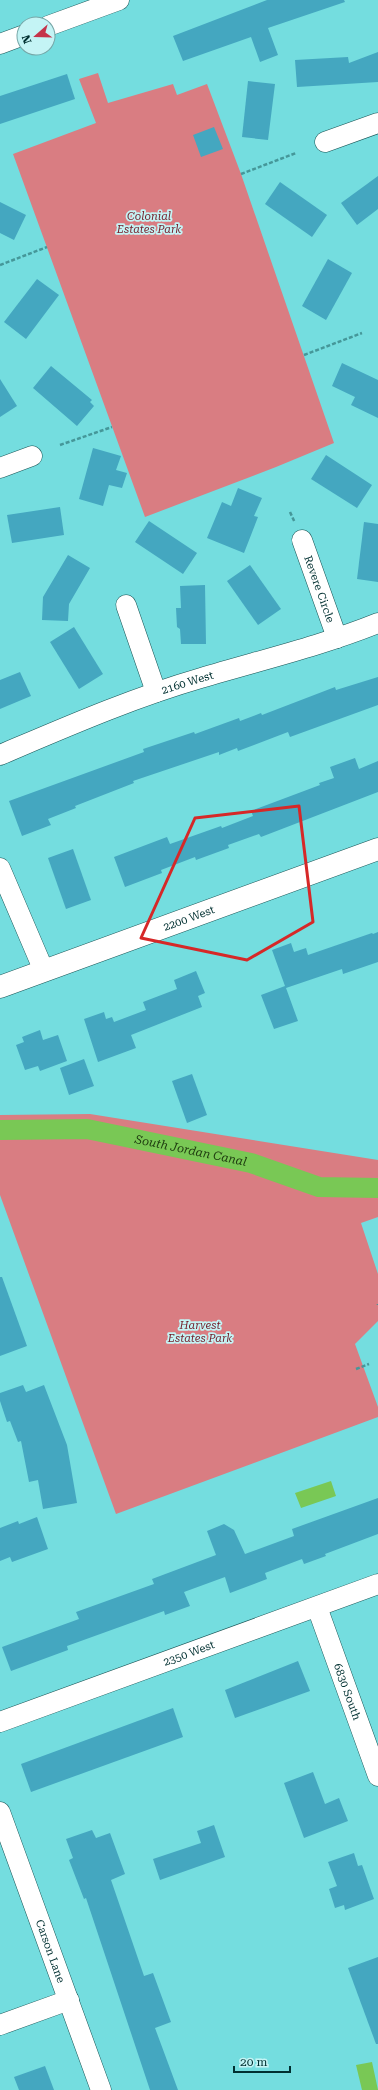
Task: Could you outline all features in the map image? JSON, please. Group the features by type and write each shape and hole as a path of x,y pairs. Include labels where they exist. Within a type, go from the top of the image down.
{"street":[{"path":"56,23 119,0"},
{"path":"0,44 16,38"},
{"path":"325,142 378,123"},
{"path":"0,468 32,456"},
{"name":"Revere Circle","path":"302,540 337,638"},
{"path":"126,605 156,692"},
{"name":"2160 West","path":"0,755 104,711 156,692 337,638 378,622"},
{"name":"2200 West","path":"0,987 378,849"},
{"path":"0,868 44,971"},
{"name":"2350 West","path":"0,1722 378,1584"},
{"name":"6830 South","path":"316,1607 378,1776"},
{"name":"Carson Lane","path":"0,1812 101,2090"},
{"path":"0,2025 69,2000"}],"path":[{"path":"241,174 296,153"},
{"path":"0,265 47,247"},
{"path":"304,355 362,333"},
{"path":"60,445 112,427"},
{"path":"356,1369 369,1364"}],"highlighted area":[{"path":"299,806 313,922 247,960 141,938 195,818"}],"green space":[{"name":"Colonial Estates Park","path":"98,73 108,103 173,84 177,95 207,84 241,174 334,443 276,467 145,517 13,154 96,123 79,79"},
{"name":"Harvest Estates Park","path":"90,1114 378,1160 378,1217 361,1223 378,1274 378,1321 355,1344 378,1407 378,1417 116,1514 0,1195 0,1115"}],"shaded area":[{"path":"331,1481 336,1496 301,1508 295,1493"},
{"path":"372,2062 378,2090 362,2090 356,2065"}],"building":[{"path":"267,0 344,0 345,2 268,28 278,55 260,62 251,37 183,61 173,36"},
{"path":"378,52 378,82 297,87 295,60 348,57 349,63"},
{"path":"67,74 75,99 0,124 0,96"},
{"path":"248,81 275,84 268,140 242,137"},
{"path":"214,127 223,149 201,157 193,135"},
{"path":"378,176 378,209 357,225 341,203"},
{"path":"280,182 327,215 312,237 265,204"},
{"path":"0,202 26,215 14,240 0,233"},
{"path":"328,259 352,273 326,320 302,306"},
{"path":"37,279 59,295 26,339 4,322"},
{"path":"342,363 378,380 378,418 351,405 355,397 332,386"},
{"path":"51,366 92,400 90,402 94,406 77,426 33,388"},
{"path":"0,379 17,406 0,417"},
{"path":"93,448 121,456 116,470 127,473 122,488 109,485 103,506 79,499"},
{"path":"326,455 372,485 357,508 311,479"},
{"path":"238,488 262,498 254,516 258,517 244,553 207,538 222,502 231,506"},
{"path":"60,507 64,535 12,543 7,515"},
{"path":"149,521 197,553 183,574 135,542"},
{"path":"364,522 378,524 378,582 357,579"},
{"path":"68,555 90,568 69,604 68,621 42,620 43,597"},
{"path":"250,565 281,609 258,625 227,581"},
{"path":"205,585 206,644 181,644 180,629 177,627 176,608 181,608 180,586"},
{"path":"74,627 103,674 79,689 50,642"},
{"path":"20,672 31,696 0,709 0,680"},
{"path":"378,677 378,705 290,737 288,732 238,751 237,748 219,755 219,752 133,781 134,783 75,806 76,808 48,819 51,825 22,836 9,801 144,752 143,749 194,732 195,734 239,718 240,721 261,713 262,715 335,687 336,690"},
{"path":"355,758 359,769 378,761 378,792 261,837 259,834 228,845 229,848 196,860 195,857 161,870 162,873 125,887 114,857 167,837 170,844 221,826 222,828 253,816 251,811 320,785 319,783 334,778 330,767"},
{"path":"73,849 91,900 66,909 48,858"},
{"path":"378,932 378,962 343,974 342,969 286,988 298,1021 274,1029 261,995 285,986 272,950 291,943 294,952 306,948 308,955"},
{"path":"196,971 205,993 198,996 202,1007 131,1035 136,1048 98,1062 84,1019 104,1012 106,1019 112,1017 114,1022 146,1010 143,1002 177,989 174,980"},
{"path":"40,1030 43,1040 58,1035 67,1061 40,1071 38,1066 25,1070 16,1045 24,1042 22,1037"},
{"path":"84,1059 94,1086 69,1095 60,1068"},
{"path":"192,1074 207,1115 187,1123 172,1081"},
{"path":"0,1277 2,1277 27,1346 0,1356"},
{"path":"23,1385 26,1392 44,1385 67,1445 77,1503 43,1509 38,1480 29,1482 21,1441 18,1442 10,1421 7,1422 0,1401 0,1393"},
{"path":"378,1498 378,1534 325,1554 326,1556 304,1564 302,1559 265,1573 267,1579 230,1593 225,1577 184,1592 190,1606 165,1615 164,1611 67,1646 68,1650 11,1671 2,1647 79,1619 76,1612 154,1584 152,1579 216,1555 207,1531 224,1524 234,1530 245,1554 294,1536 292,1529"},
{"path":"37,1517 48,1549 12,1562 10,1557 0,1561 0,1528 18,1521 19,1524"},
{"path":"298,1661 310,1691 235,1718 225,1690"},
{"path":"173,1708 183,1737 31,1792 21,1764"},
{"path":"313,1772 325,1804 339,1798 348,1821 304,1838 284,1783"},
{"path":"214,1825 225,1857 160,1880 153,1859 201,1843 197,1831"},
{"path":"92,1830 96,1838 110,1833 125,1874 111,1880 144,1976 153,1973 171,2022 155,2028 178,2090 150,2090 86,1898 84,1899 69,1860 73,1858 66,1839"},
{"path":"354,1853 358,1866 362,1865 374,1899 345,1910 344,1905 335,1908 329,1889 337,1886 328,1862"},
{"path":"378,1957 378,2044 376,2044 348,1968"},
{"path":"45,2066 54,2090 19,2090 14,2077"}],"waterway":[{"name":"South Jordan Canal","path":"0,1130 87,1129 251,1163 319,1187 378,1188"}]}
